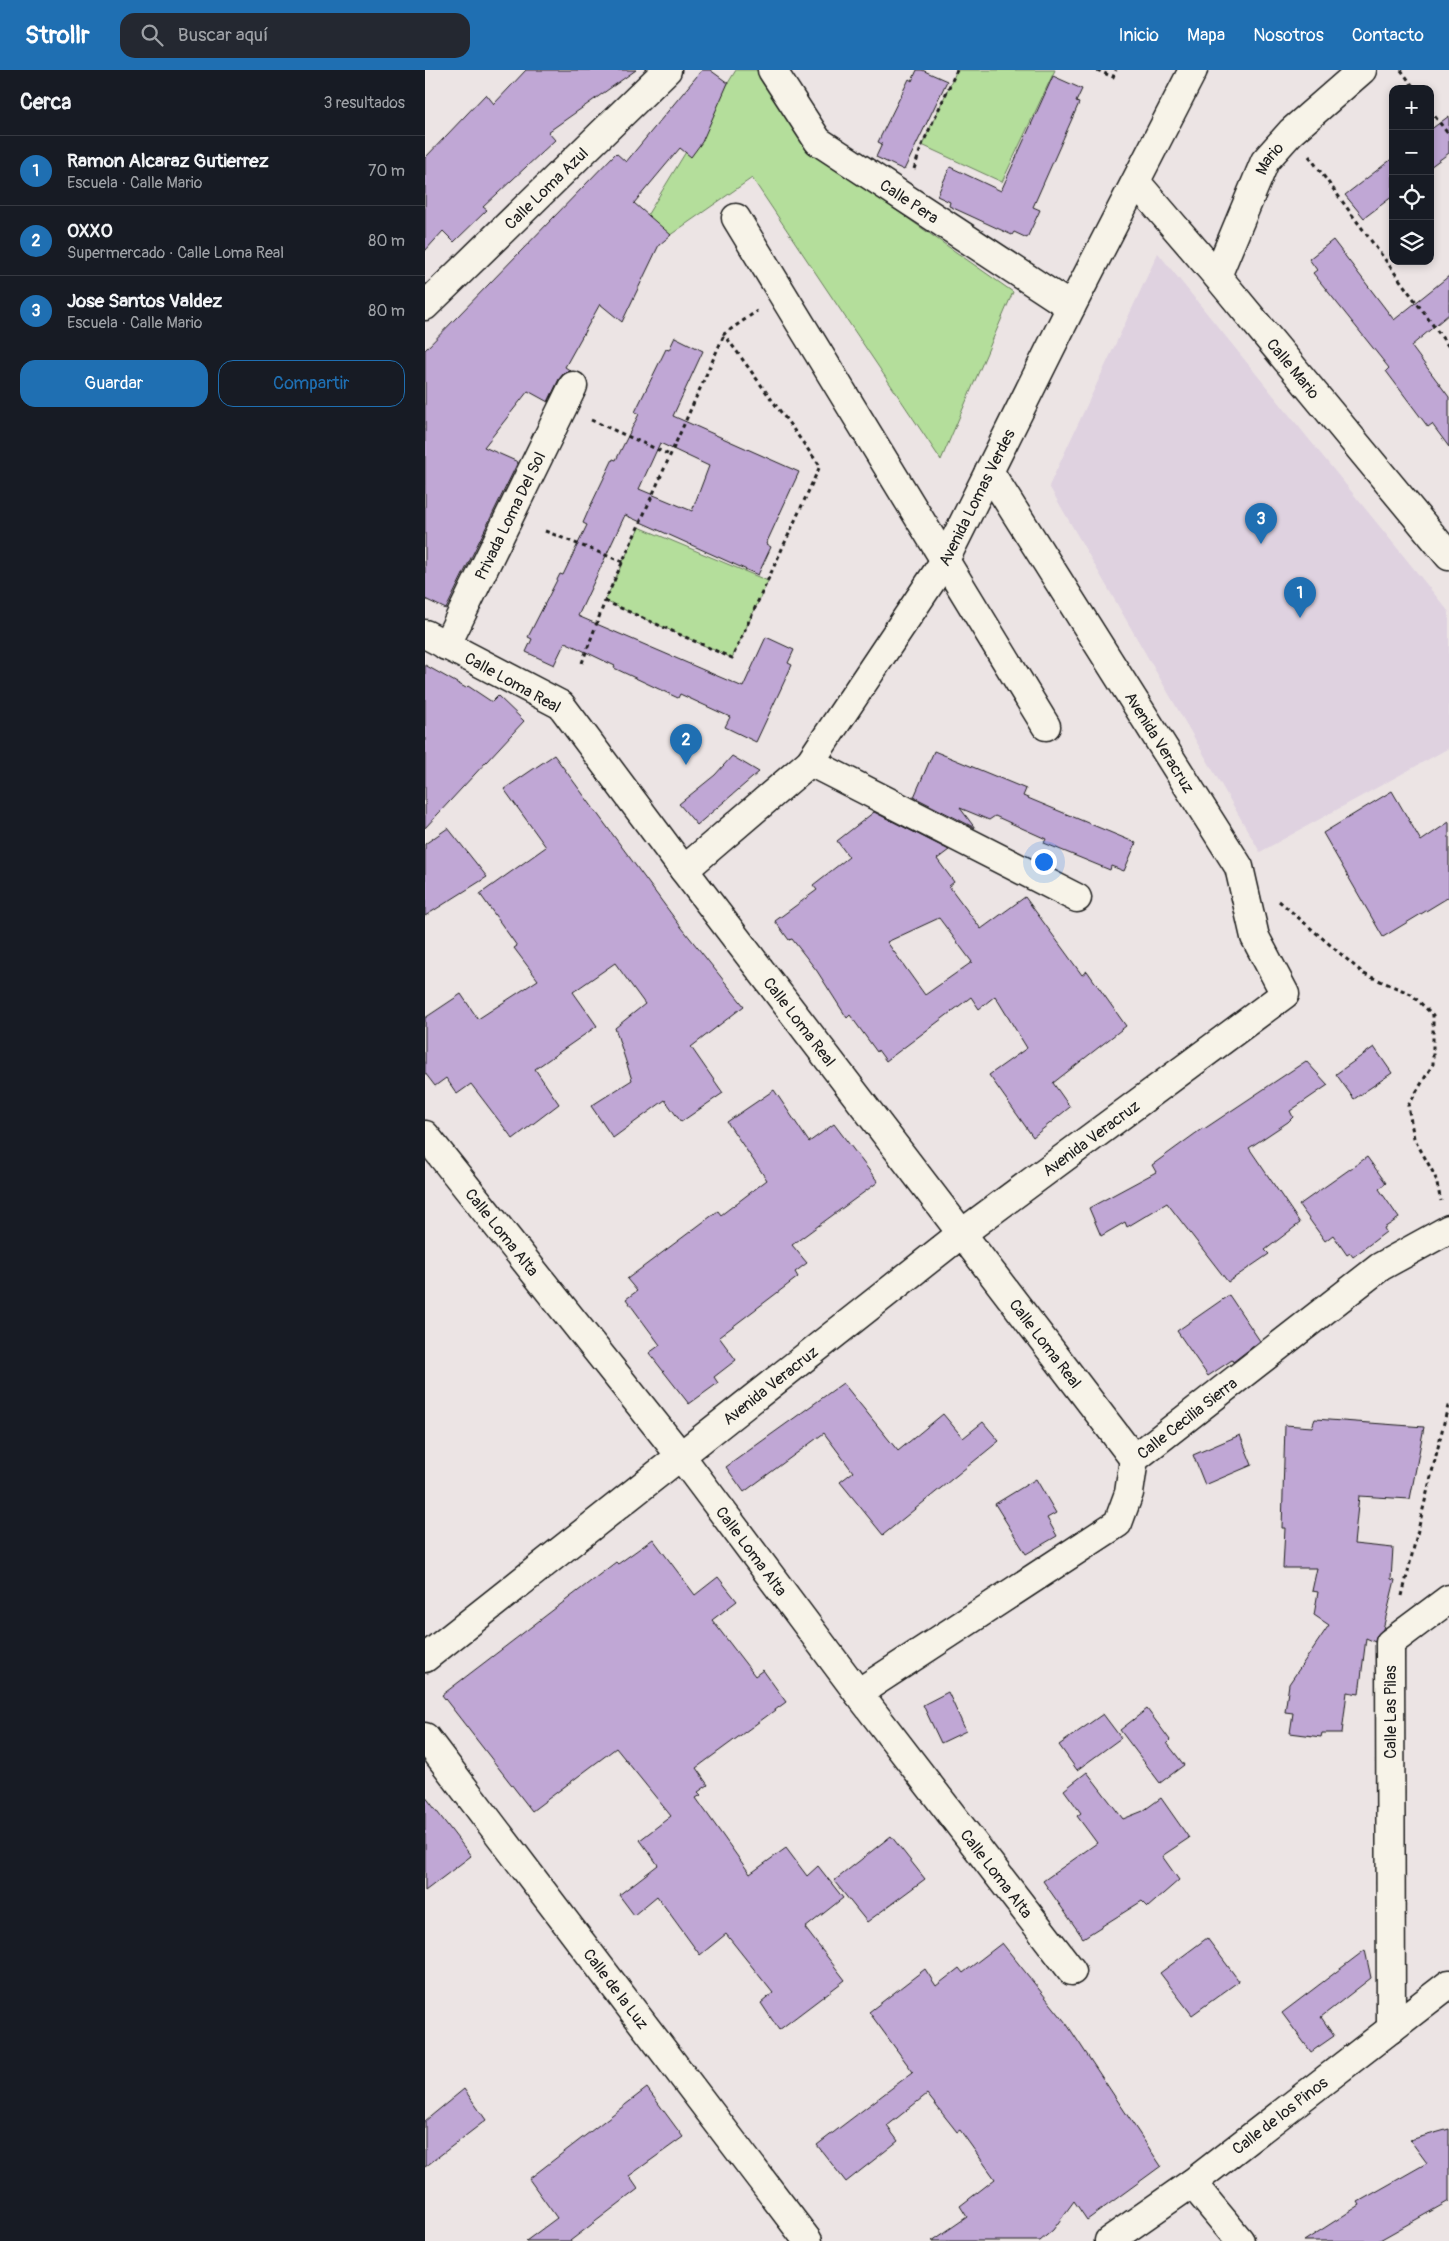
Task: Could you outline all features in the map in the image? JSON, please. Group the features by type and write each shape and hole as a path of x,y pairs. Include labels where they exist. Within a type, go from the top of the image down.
{"street":[{"name":"Calle Loma Azul","path":"425,306 667,70"},
{"name":"Calle Pera","path":"773,70 818,141 1071,306"},
{"name":"Avenida Lomas Verdes","path":"684,870 810,762 944,562 1071,306 1193,70"},
{"name":"Mario","path":"1217,276 1265,162 1291,132 1362,70"},
{"name":"Calle Mario","path":"1136,182 1217,276 1449,556"},
{"path":"736,218 944,562 1046,726"},
{"name":"Privada Loma Del Sol","path":"435,640 573,386"},
{"name":"Avenida Veracruz","path":"425,1658 961,1234 1285,994 1255,937 1239,867 989,471"},
{"name":"Calle Loma Real","path":"435,640 561,705 684,870 1134,1459"},
{"path":"810,762 1077,898"},
{"name":"Calle Loma Alta","path":"425,1135 680,1456 858,1693 1072,1971"},
{"name":"Calle Cecilia Sierra","path":"858,1693 1118,1523 1129,1493 1134,1459 1379,1267 1449,1229"},
{"path":"1390,1643 1449,1598"},
{"name":"Calle Las Pilas","path":"1390,1643 1391,2029"},
{"name":"Calle de la Luz","path":"425,1737 808,2241"},
{"name":"Calle de los Pinos","path":"1109,2241 1192,2183 1449,1984"},
{"path":"1192,2183 1240,2241"}],"path":[{"path":"1097,70 1113,77 1116,70"},
{"path":"1401,70 1412,85"},
{"path":"906,198 922,145 955,71"},
{"path":"1434,115 1449,135"},
{"path":"1291,132 1449,347"},
{"path":"582,663 605,601 724,334 782,294"},
{"path":"605,601 733,658 821,466 724,334"},
{"path":"585,418 670,455"},
{"path":"545,531 623,562"},
{"path":"1277,899 1364,974 1411,994 1433,1015 1433,1064 1408,1106 1414,1138 1435,1176 1449,1229"},
{"name":"Calle Las Pilas","path":"1390,1643 1449,1402"}],"shaded area":[{"path":"1158,253 1449,612 1449,748 1260,852 1049,486"}],"green space":[{"path":"736,70 777,70 806,147 1013,292 941,460 752,178 653,247 640,227"},
{"path":"957,70 1055,70 1002,182 922,145"},
{"path":"639,527 768,581 732,658 605,601"}],"building":[{"path":"526,70 636,70 548,132 555,140 483,207 487,210 454,242 443,231 425,251 425,158 486,94 494,104"},
{"path":"702,70 710,70 728,83 702,142 691,157 680,148 634,203 671,235 659,245 622,322 600,304 565,367 571,371 564,373 559,379 548,402 528,391 484,447 518,462 446,609 425,599 425,350 616,153 626,162"},
{"path":"917,70 922,70 947,81 904,170 876,157 882,144 878,142 909,79 912,81"},
{"path":"1053,76 1082,89 1076,102 1079,103 1033,207 1040,210 1027,238 1014,232 1012,235 949,206 950,202 937,196 950,167 1001,191"},
{"path":"1449,116 1449,153 1434,164 1434,130 1434,127"},
{"path":"1389,161 1389,199 1364,218 1345,195"},
{"path":"1333,240 1394,320 1449,276 1449,314 1411,346 1449,397 1449,447 1432,424 1428,427 1386,371 1389,368 1313,273 1317,270 1309,259"},
{"path":"675,337 703,351 673,416 799,472 766,544 771,547 758,575 625,515 578,616 743,687 766,637 794,650 788,663 792,665 756,742 725,727 730,717 680,694 678,698 614,668 615,666 565,642 554,665 526,652 532,639 528,637 560,574 563,575 587,525 583,523 590,507 613,459 616,460 639,414 635,412 666,349 669,350","holes":["660,443 709,466 692,511 639,489"]},
{"path":"425,665 466,688 468,686 492,702 498,696 524,721 425,828"},
{"path":"934,751 1026,789 1023,796 1136,843 1124,871 1111,866 1110,870 1044,843 1046,839 995,816 989,820 960,808 975,828 914,797"},
{"path":"554,755 678,923 744,1006 691,1047 723,1093 681,1122 665,1100 613,1138 591,1106 632,1080 615,1028 645,1004 615,963 573,992 597,1026 535,1069 559,1104 513,1139 471,1084 457,1094 446,1078 435,1086 425,1073 425,1018 461,994 478,1019 538,980 514,948 517,946 480,894 546,847 504,789"},
{"path":"732,756 759,772 697,825 679,804 715,775"},
{"path":"1392,791 1421,841 1449,822 1449,897 1383,937 1323,833"},
{"path":"874,812 949,850 937,859 954,882 949,886 981,929 1025,897 1082,975 1087,971 1126,1026 1053,1083 1070,1107 1033,1137 989,1075 1027,1048 995,996 979,1009 971,997 886,1061 878,1050 877,1052 850,1015 847,1018 817,971 792,939 789,940 775,921 817,890 813,885 849,857 837,841","holes":["939,918 972,962 925,995 887,942"]},
{"path":"448,828 487,877 425,916 425,844"},
{"path":"1374,1047 1392,1073 1354,1099 1336,1074"},
{"path":"1306,1061 1328,1085 1290,1111 1293,1117 1288,1122 1249,1148 1300,1223 1265,1250 1269,1254 1228,1282 1167,1203 1127,1227 1125,1222 1101,1236 1089,1208 1156,1172 1152,1165 1203,1128"},
{"path":"774,1090 809,1142 834,1124 878,1182 792,1245 807,1263 795,1272 798,1277 719,1337 736,1360 714,1377 718,1383 689,1404 649,1353 660,1345 626,1299 637,1291 627,1279 718,1211 721,1215 767,1180 727,1122"},
{"path":"1367,1157 1386,1183 1379,1189 1399,1218 1384,1228 1386,1232 1353,1257 1350,1253 1347,1255 1333,1235 1325,1241 1299,1205"},
{"path":"1229,1295 1260,1341 1233,1362 1232,1360 1208,1376 1177,1331"},
{"path":"843,1383 898,1451 943,1414 963,1438 983,1422 999,1441 883,1535 840,1482 853,1472 824,1433 744,1492 726,1467"},
{"path":"1315,1419 1424,1427 1410,1499 1359,1496 1354,1544 1393,1548 1391,1579 1395,1580 1383,1629 1376,1636 1375,1642 1366,1638 1359,1694 1347,1692 1342,1733 1322,1733 1321,1737 1290,1733 1293,1713 1285,1712 1289,1684 1329,1625 1314,1615 1318,1592 1312,1591 1317,1568 1283,1568 1285,1528 1282,1528 1285,1425 1312,1427"},
{"path":"1240,1435 1252,1465 1205,1485 1193,1455"},
{"path":"1036,1479 1056,1513 1047,1518 1057,1536 1026,1554 995,1504"},
{"path":"653,1539 695,1595 718,1577 737,1601 712,1620 755,1676 763,1670 786,1702 696,1768 708,1785 698,1792 701,1795 696,1798 750,1874 786,1848 807,1876 818,1866 843,1898 805,1928 845,1980 779,2030 761,2003 773,1993 726,1934 700,1955 657,1896 634,1915 619,1895 658,1865 640,1840 671,1816 616,1748 532,1811 442,1695 616,1562 618,1564"},
{"path":"948,1692 966,1731 941,1743 923,1705"},
{"path":"1147,1709 1170,1740 1167,1743 1184,1765 1160,1783 1120,1730"},
{"path":"1103,1714 1121,1738 1077,1770 1059,1745"},
{"path":"1087,1772 1123,1819 1143,1811 1161,1798 1189,1838 1162,1856 1179,1880 1148,1907 1142,1901 1083,1938 1043,1881 1097,1843 1077,1816 1081,1813 1064,1790"},
{"path":"425,1796 471,1856 425,1891"},
{"path":"891,1836 925,1879 867,1922 834,1881"},
{"path":"1207,1938 1239,1981 1192,2015 1160,1973"},
{"path":"1002,1943 1066,2023 1161,2166 1087,2220 1074,2201 1053,2230 1040,2241 932,2241 967,2217 960,2206 995,2179 960,2130 957,2132 927,2094 887,2126 898,2141 846,2182 817,2145 913,2072 869,2012 925,1969 936,1986 959,1968 963,1973"},
{"path":"1365,1950 1371,1978 1321,2017 1334,2036 1311,2052 1282,2013"},
{"path":"647,2088 683,2137 629,2176 638,2189 570,2241 526,2241 557,2218 529,2179"},
{"path":"464,2089 486,2120 425,2167 425,2121"},
{"path":"1449,2129 1449,2201 1378,2241 1304,2241 1360,2205 1358,2202 1427,2163 1410,2140"}],"place":[{"name":"Jose Santos Valdez","path":"1261,544"},
{"name":"Ramon Alcaraz Gutierrez","path":"1300,618"},
{"name":"OXXO","path":"686,765"}]}
